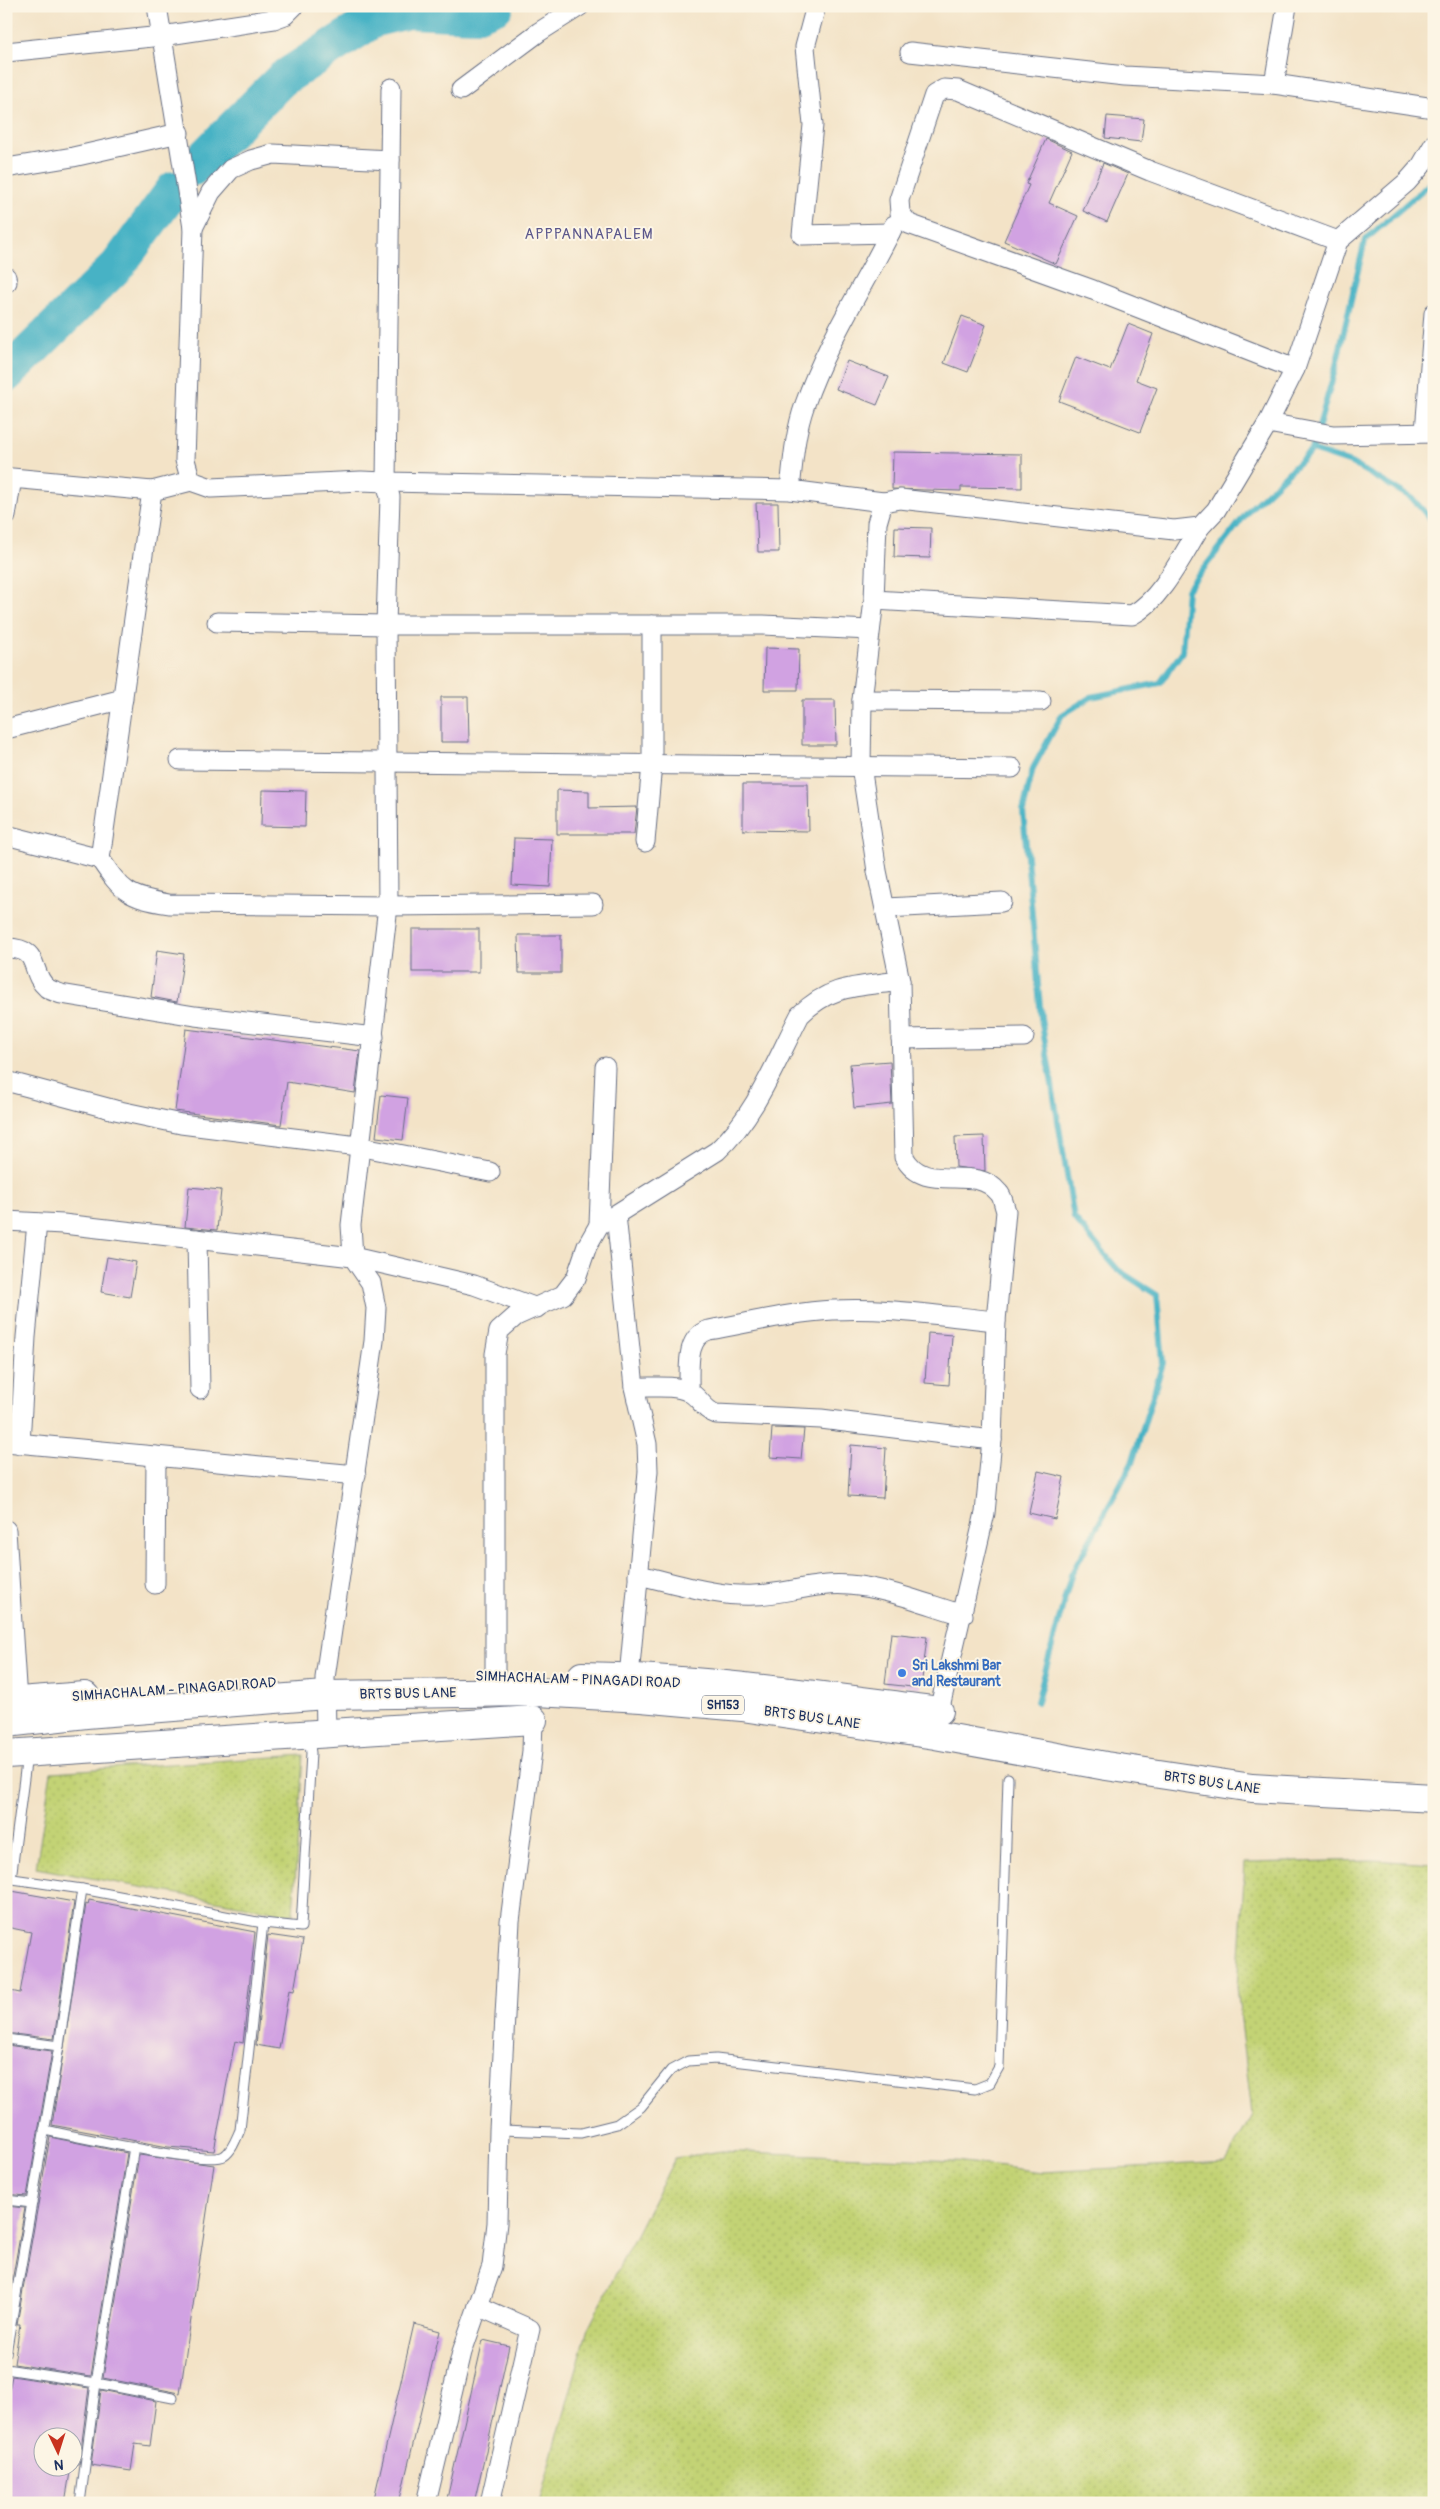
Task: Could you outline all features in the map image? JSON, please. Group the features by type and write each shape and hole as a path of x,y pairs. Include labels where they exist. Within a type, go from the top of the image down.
{"main road":[{"name":"SIMHACHALAM - PINAGADI ROAD","path":"10,1708 495,1675 629,1678 781,1691 939,1711"},
{"name":"BRTS BUS LANE","path":"325,1686 537,1692 641,1698 742,1707 935,1735 1096,1764 1252,1788 1434,1798"},
{"path":"17,1753 186,1743 317,1732 533,1720"}],"street":[{"path":"157,6 193,228 185,460 190,481"},
{"path":"6,52 162,36 274,19 285,16 294,6"},
{"path":"461,90 539,32 580,6"},
{"path":"816,6 805,47 813,125 802,235 890,233"},
{"path":"1274,84 1287,6"},
{"path":"910,52 1125,76 1274,84 1434,108"},
{"path":"317,1732 356,1475 374,1341 376,1308 371,1283 353,1257 351,1225 358,1146 374,1036 388,906 386,625 390,497 386,482 391,88"},
{"path":"790,490 794,443 805,404 820,367 900,213 900,200 934,95 944,89 958,90 1150,171 1338,241"},
{"path":"6,168 73,157 179,133"},
{"path":"874,600 1132,615 1142,610 1156,595 1200,527 1216,510 1268,423 1296,369 1338,241 1407,182 1421,166 1434,144"},
{"path":"193,228 211,192 231,169 251,160 273,154 390,160"},
{"path":"900,213 909,224 1093,290 1296,369"},
{"path":"1268,423 1297,426 1333,435 1429,432 1434,313"},
{"path":"6,516 12,478 152,492 190,481 211,488 361,480 790,490 883,502 900,499 1174,530 1200,527"},
{"path":"100,859 152,492"},
{"path":"883,502 877,523 874,600 862,700 861,766 877,871 900,981 904,1157 910,1168 921,1176 984,1180 1000,1194 1006,1211 996,1321 992,1440 984,1513 963,1614 944,1680 939,1711"},
{"path":"217,622 386,625 763,625 870,630"},
{"path":"645,842 652,764 652,625"},
{"path":"6,729 123,699"},
{"path":"862,700 1041,701"},
{"path":"180,760 1012,768"},
{"path":"6,835 100,859 119,887 144,900 169,904 388,906 592,904"},
{"path":"886,908 1002,902"},
{"path":"6,948 23,950 32,956 40,980 48,989 61,994 195,1016 374,1036"},
{"path":"599,1225 717,1151 733,1136 745,1119 800,1015 814,1002 831,992 900,981"},
{"path":"901,1039 1024,1037"},
{"path":"495,1675 497,1340 499,1330 504,1324 516,1316 563,1295 576,1278 587,1246 599,1225 604,1067"},
{"path":"6,1081 116,1110 181,1124 358,1146 490,1172"},
{"path":"616,1215 634,1387 647,1444 648,1471 629,1678"},
{"path":"6,1221 197,1239 353,1257 474,1285 536,1308"},
{"path":"36,1223 26,1337 13,1443 356,1475"},
{"path":"197,1239 200,1389"},
{"path":"689,1392 692,1344 701,1332 709,1330 808,1312 860,1309 996,1321"},
{"path":"634,1387 674,1388 689,1392 704,1408 716,1414 821,1419 992,1440"},
{"path":"155,1584 156,1456"},
{"path":"6,1530 10,1708"},
{"path":"638,1575 718,1592 754,1595 821,1586 848,1585 883,1591 963,1614"},
{"path":"426,2503 462,2352 492,2266 497,2223 499,2130 510,1921 532,1751 533,1720"},
{"path":"478,2306 530,2329 490,2503"}],"lane":[{"path":"17,1753 8,1878 82,1889 263,1923 300,1927 311,1753 317,1732"},
{"path":"499,2130 582,2134 617,2124 641,2107 670,2070 688,2061 716,2059 975,2089 990,2083 999,2067 1008,1778"},
{"path":"6,2353 59,2046 82,1889"},
{"path":"44,2130 134,2148 209,2159 223,2156 234,2146 240,2130 263,1923"},
{"path":"6,2039 59,2046"},
{"path":"80,2503 96,2383 134,2148"},
{"path":"6,2200 32,2203"},
{"path":"6,2370 96,2383 173,2398"}],"green space":[{"path":"303,1755 293,1915 36,1868 51,1772"},
{"path":"1373,1860 1434,1864 1434,2503 539,2503 588,2328 675,2158 722,2151 956,2161 1042,2172 1226,2162 1252,2115 1237,1987 1245,1863"}],"building":[{"path":"1107,116 1144,119 1141,142 1105,138"},
{"path":"1046,139 1072,151 1049,203 1078,216 1056,264 1004,241 1029,185 1026,184"},
{"path":"1103,163 1128,174 1107,222 1083,211"},
{"path":"962,316 986,325 968,372 944,363"},
{"path":"1128,324 1153,334 1136,380 1157,388 1140,432 1059,401 1076,357 1110,370"},
{"path":"847,361 889,377 877,405 836,389"},
{"path":"893,452 1022,454 1022,488 961,487 961,491 892,489"},
{"path":"756,503 778,503 779,552 758,552"},
{"path":"895,527 931,528 930,558 894,557"},
{"path":"765,648 799,649 798,690 764,690"},
{"path":"441,697 468,697 469,742 441,742"},
{"path":"802,700 835,700 836,745 802,745"},
{"path":"743,784 808,784 809,831 743,830"},
{"path":"262,790 306,791 305,827 261,826"},
{"path":"557,790 589,791 589,808 637,807 634,834 557,834"},
{"path":"514,838 552,839 550,887 512,885"},
{"path":"412,929 479,929 479,972 412,972"},
{"path":"518,935 561,935 561,973 519,973"},
{"path":"157,950 184,954 177,1002 151,997"},
{"path":"186,1029 360,1051 355,1093 287,1082 281,1125 175,1111"},
{"path":"890,1061 892,1104 854,1108 850,1064"},
{"path":"381,1095 408,1098 403,1140 376,1137"},
{"path":"984,1136 985,1171 956,1167 955,1137"},
{"path":"189,1187 221,1190 217,1230 185,1227"},
{"path":"107,1257 136,1262 130,1297 101,1292"},
{"path":"928,1333 952,1335 949,1385 925,1383"},
{"path":"772,1428 804,1429 801,1459 770,1457"},
{"path":"851,1445 886,1448 883,1498 848,1496"},
{"path":"1038,1471 1064,1477 1055,1519 1029,1513"},
{"path":"891,1633 927,1637 921,1688 885,1684"},
{"path":"6,1890 74,1902 54,2039 6,2033 6,1990 20,1993 31,1932 6,1927"},
{"path":"89,1900 255,1932 243,2043 235,2041 214,2151 168,2147 52,2125 86,1904 88,1905"},
{"path":"268,1935 303,1940 294,1991 289,1990 279,2049 256,2045"},
{"path":"6,2045 52,2051 27,2196 6,2194"},
{"path":"50,2137 127,2153 91,2376 14,2364 20,2324 17,2324"},
{"path":"139,2155 214,2165 180,2393 103,2378"},
{"path":"6,2206 25,2208 6,2315"},
{"path":"414,2324 440,2331 399,2503 373,2503"},
{"path":"483,2340 509,2346 489,2438 474,2503 446,2503"},
{"path":"12,2376 89,2388 82,2441 82,2426 32,2426 32,2476 69,2476 65,2503 6,2503 6,2404"},
{"path":"101,2390 156,2401 150,2446 135,2444 131,2471 91,2465"}],"waterway":[{"path":"193,168 282,79 375,19 409,11 476,14 496,6"},
{"path":"1037,1702 1071,1575 1132,1463 1163,1363 1157,1295 1118,1270 1074,1218 1041,1018 1023,811 1033,768 1062,715 1091,697 1160,683 1182,652 1187,590 1250,509 1312,450 1335,370 1365,240 1427,186 1434,177"},
{"path":"6,375 118,265 174,189"},
{"path":"1312,450 1351,463 1412,498 1434,523"}],"place":[{"name":"Sri Lakshmi Bar and Restaurant","path":"902,1673"}],"district":[{"name":"APPPANNAPALEM","path":"589,234"}]}
